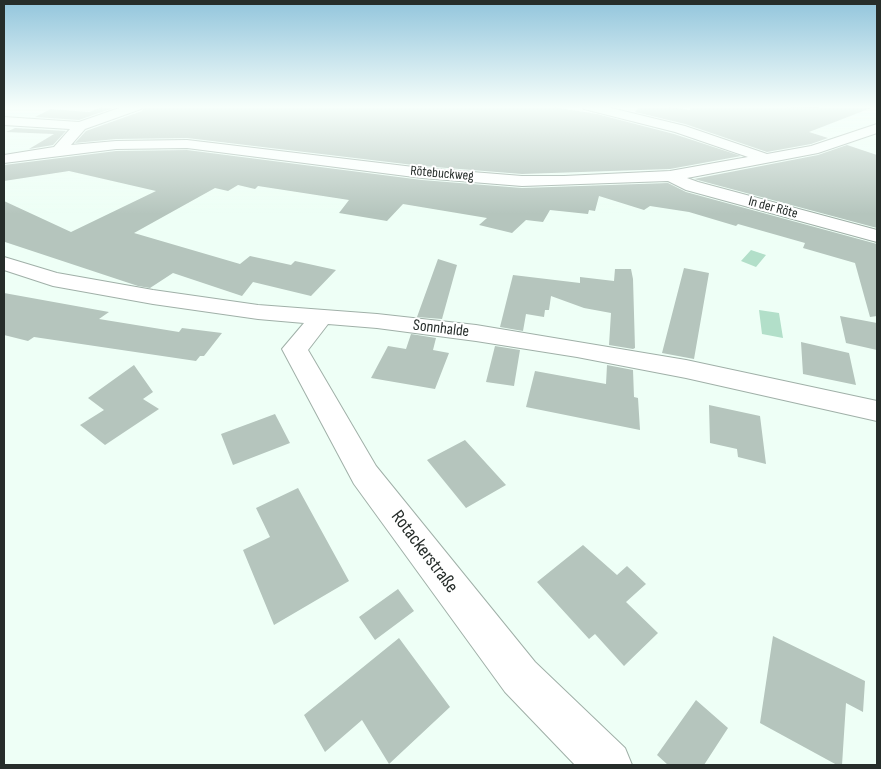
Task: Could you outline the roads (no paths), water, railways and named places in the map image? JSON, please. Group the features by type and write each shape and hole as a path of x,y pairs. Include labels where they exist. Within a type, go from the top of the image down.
{"street":[{"path":"59,151 67,142"},
{"path":"718,142 768,159"},
{"name":"Rötebuckweg","path":"4,159 116,145 187,144 422,173 522,181 564,181 670,176 768,159 838,142"},
{"name":"In der Röte","path":"670,176 692,186 877,236"},
{"name":"Sonnhalde","path":"4,263 53,279 98,288 258,312 377,321 476,333 586,351 686,368 877,411"},
{"name":"Rotackerstraße","path":"321,317 295,349 365,475 520,677 608,765"}]}
